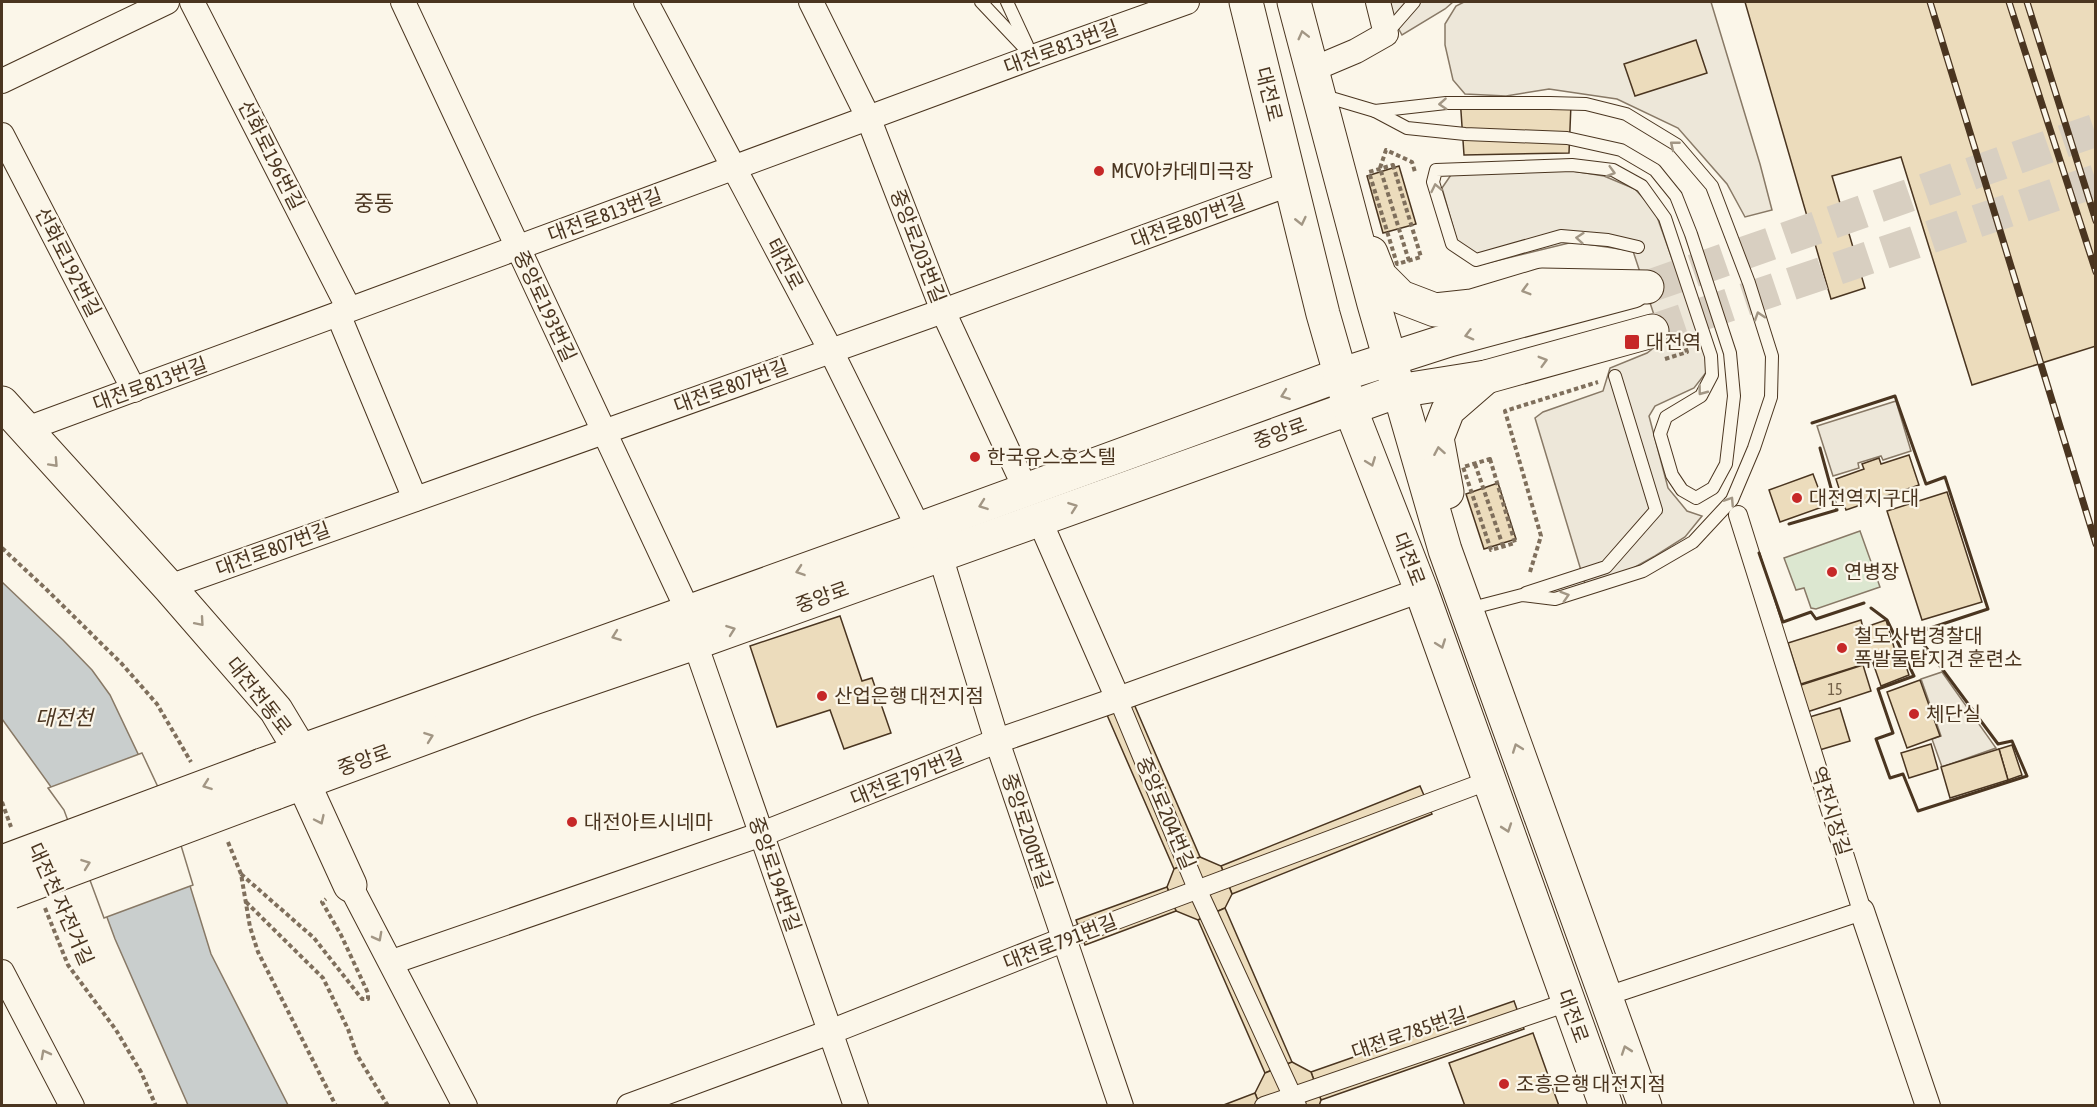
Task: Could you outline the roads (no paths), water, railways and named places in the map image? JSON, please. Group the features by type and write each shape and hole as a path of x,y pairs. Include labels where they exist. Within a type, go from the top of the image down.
{"main road":[{"name":"대전로","path":"1246,2 1323,314 1350,408 1421,590 1606,1106"},
{"name":"대전로","path":"1294,2 1315,82 1354,172 1390,360 1445,550 1645,1106"},
{"name":"중앙로","path":"280,780 300,750 688,610 920,529 1340,375 1449,340 1647,287 1542,285 1472,306 1435,310 1401,297 1380,276 1354,172"},
{"name":"중앙로","path":"14,877 280,780 695,643 1398,391 1486,377 1663,341"},
{"path":"1445,550 1449,502 1437,438 1448,410 1486,377"},
{"name":"대전천동로","path":"2,403 24,430 168,586 276,710 300,750"},
{"path":"280,780 350,885"}],"street":[{"path":"2,81 167,2"},
{"name":"선화로196번길","path":"192,2 344,312 415,499"},
{"name":"중앙로193번길","path":"403,2 688,610"},
{"name":"태전로","path":"646,2 831,351 920,529"},
{"name":"중앙로203번길","path":"812,2 868,117 943,310 1026,489"},
{"name":"대전로813번길","path":"24,430 868,117 1187,2"},
{"path":"1315,82 1356,51 1386,34 1378,2"},
{"name":"선화로192번길","path":"2,135 134,390"},
{"name":"대전로807번길","path":"168,586 831,351 1292,183"},
{"name":"역전시장길","path":"1738,515 1862,911 1928,1106"},
{"name":"중앙로204번길","path":"1039,519 1118,699 1198,891 1295,1100"},
{"name":"중앙로200번길","path":"940,555 997,741 1120,1106"},
{"name":"대전로797번길","path":"392,962 762,834 997,741 1421,590"},
{"name":"중앙로194번길","path":"695,643 856,1106"},
{"name":"대전로791번길","path":"629,1106 830,1032 1064,940 1490,780"},
{"path":"350,885 465,1106"},
{"path":"1607,996 1862,911"},
{"path":"2,972 72,1106"},
{"name":"대전로785번길","path":"1264,1106 1295,1100 1568,1002"}],"lane":[{"path":"981,2 1033,57"},
{"path":"1007,2 1033,57"},
{"path":"1386,34 1414,2"},
{"path":"1315,82 1407,128 1465,134 1567,138 1621,150 1654,170 1662,178 1676,196 1730,353 1734,396 1726,465 1713,488 1696,498 1682,490 1672,475 1660,434 1666,417 1701,396 1712,375 1711,356 1665,218 1642,186 1613,170 1572,165 1436,170 1433,182 1452,244 1476,260 1561,236 1608,240 1638,246"},
{"path":"1375,111 1446,103 1586,104 1626,114 1677,145 1712,186 1749,283 1772,356 1771,397 1741,479 1732,500 1693,542 1643,571 1555,599 1522,595"},
{"path":"1467,609 1522,595 1606,567 1656,510 1615,376"}],"water":[{"name":"대전천","path":"2,582 92,670 110,695 170,821 211,954 288,1105 188,1105 115,939 67,809 2,719"}],"tunnel":[{"path":"1647,287 2096,130"},
{"path":"1652,331 2096,181"}],"railway":[{"path":"1930,2 2096,544"},
{"path":"2009,2 2096,272"},
{"path":"2027,2 2096,221"}],"place":[{"name":"MCV아카데미극장","path":"1099,171"},
{"name":"대전역","path":"1632,342"},
{"name":"한국유스호스텔","path":"975,457"},
{"name":"대전역지구대","path":"1797,498"},
{"name":"연병장","path":"1832,572"},
{"name":"철도사법경찰대 폭발물탐지견 훈련소","path":"1842,648"},
{"name":"산업은행 대전지점","path":"822,696"},
{"name":"체단실","path":"1914,714"},
{"name":"대전아트시네마","path":"572,822"},
{"name":"조흥은행 대전지점","path":"1504,1084"}],"district":[{"name":"중동","path":"374,203"}]}
